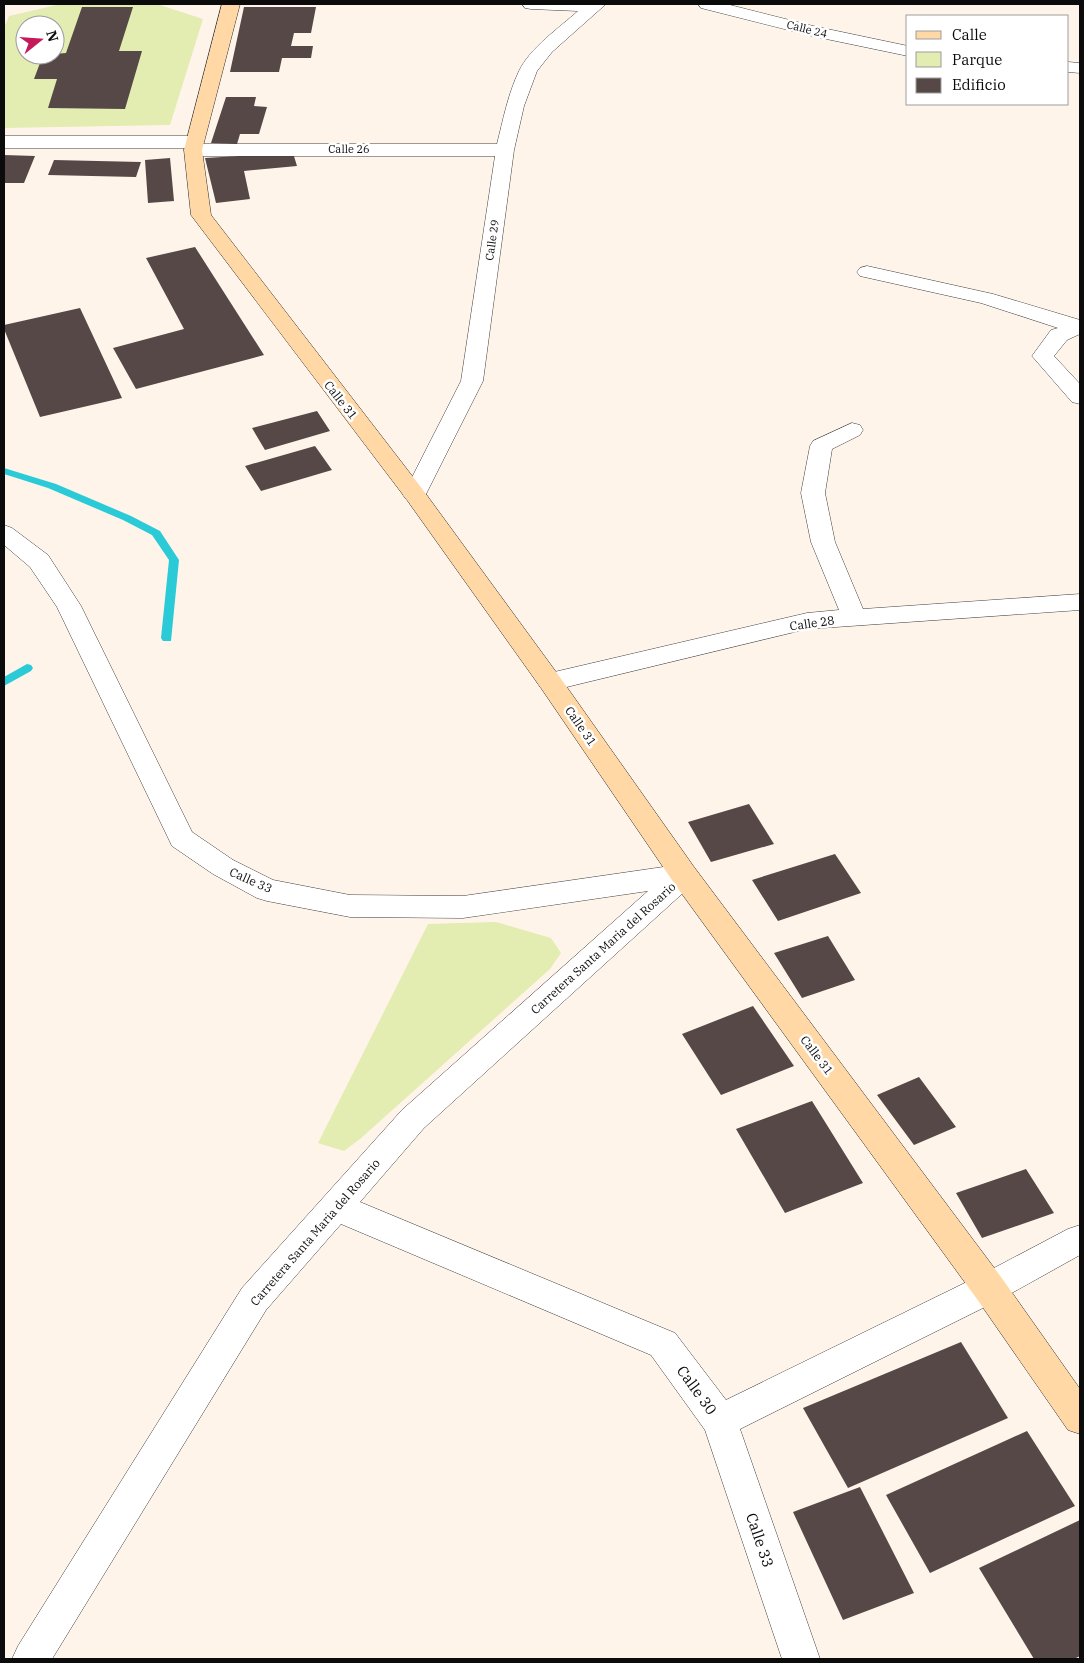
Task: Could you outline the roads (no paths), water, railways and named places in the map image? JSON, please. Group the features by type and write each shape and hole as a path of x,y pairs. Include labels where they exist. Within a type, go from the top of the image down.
{"street":[{"name":"Calle 31","path":"231,4 194,146 201,215 415,495 550,682 684,875 989,1288 1080,1418"},
{"path":"531,4 594,6"},
{"name":"Calle 24","path":"707,4 812,31 906,51"},
{"name":"Calle 29","path":"415,495 472,381 505,150 515,106 528,70 546,48 594,6"},
{"name":"Calle 26","path":"4,142 505,150"},
{"path":"867,272 986,298 1079,327"},
{"path":"1079,327 1058,335 1043,356 1080,397"},
{"path":"852,430 821,446 813,493 823,542 855,618"},
{"name":"Calle 33","path":"4,533 39,561 69,606 182,839 223,867 267,890 350,906 463,907 684,875"},
{"name":"Calle 28","path":"550,682 807,621 1080,602"},
{"name":"Carretera Santa Maria del Rosario","path":"32,1659 254,1299 413,1118 684,875"},
{"name":"Calle 30","path":"336,1207 663,1344 720,1421 989,1288 1080,1239"},
{"name":"Calle 33","path":"720,1421 801,1659"}],"waterway":[{"path":"4,471 52,486 127,518 156,533 174,560 167,638"},
{"path":"4,682 27,668"}]}
